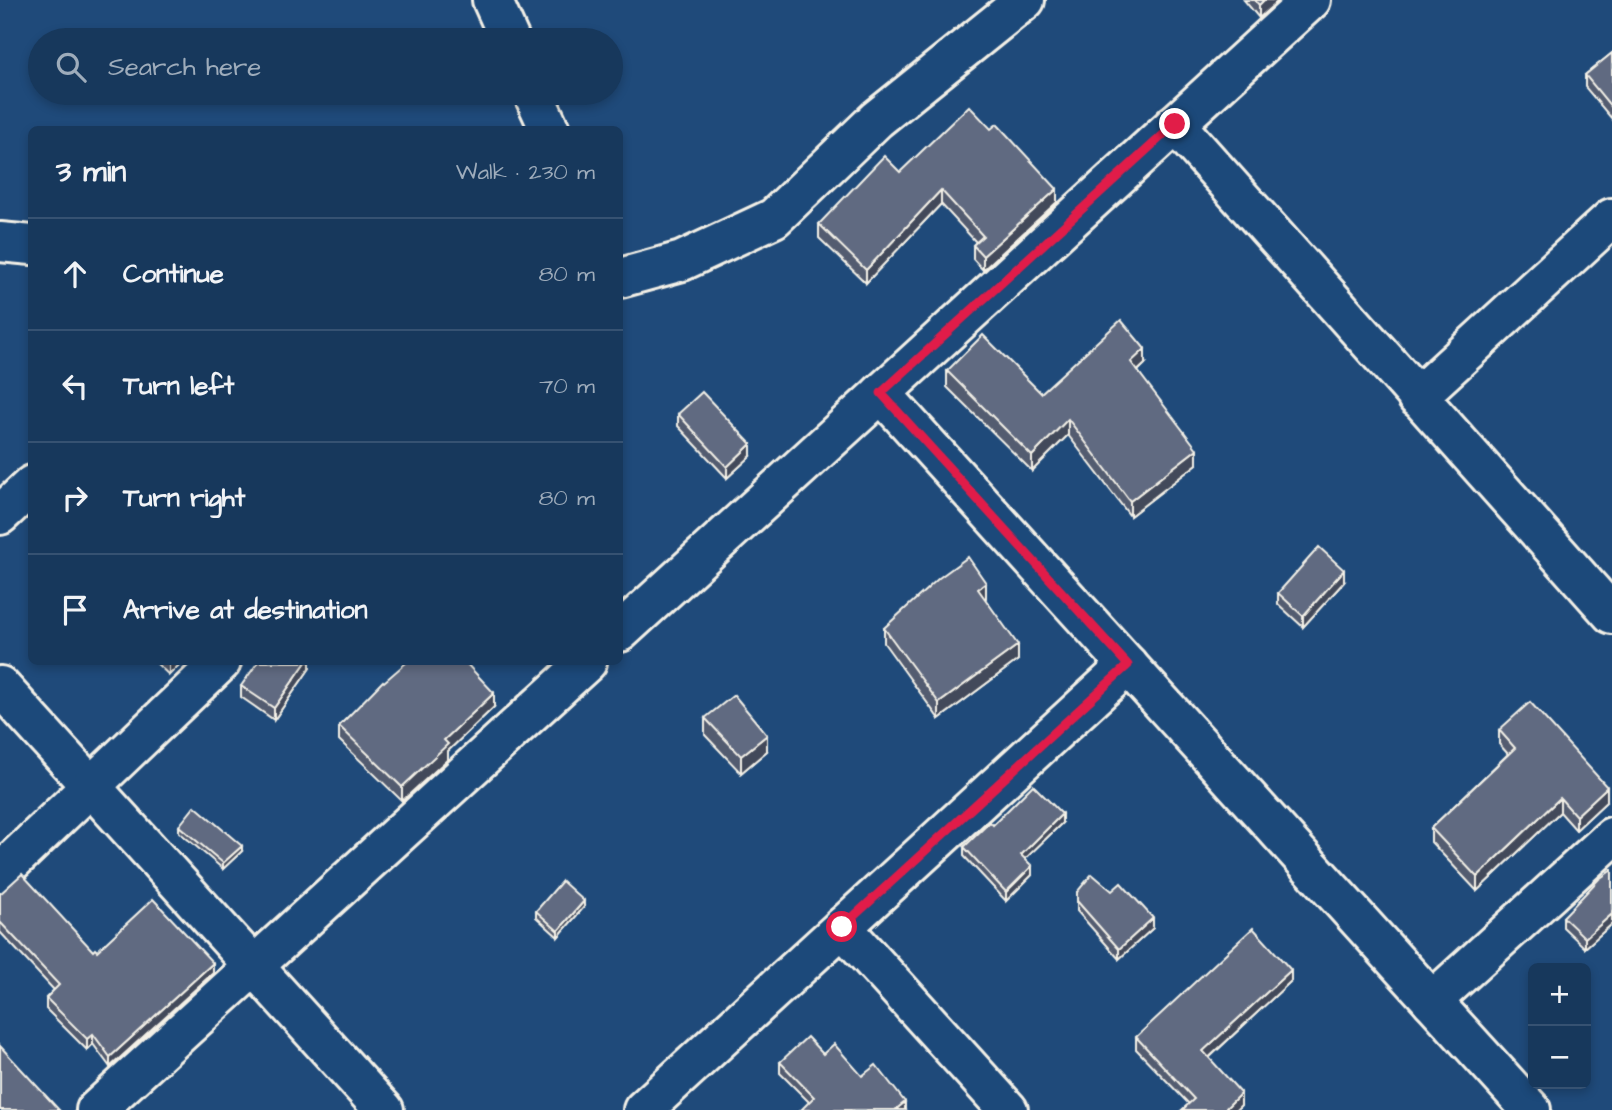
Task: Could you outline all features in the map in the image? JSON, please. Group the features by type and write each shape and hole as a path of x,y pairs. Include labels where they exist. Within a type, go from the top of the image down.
{"street":[{"path":"492,0 505,28"},
{"path":"623,276 682,261 774,218 877,119 1026,0"},
{"path":"623,629 1311,0"},
{"path":"539,105 548,126"},
{"path":"1175,124 1612,614"},
{"path":"1417,397 1606,234"},
{"path":"0,242 28,244"},
{"path":"881,393 1531,1110"},
{"path":"0,515 28,489"},
{"path":"0,873 218,665"},
{"path":"96,1110 584,665"},
{"path":"643,1110 1128,665"},
{"path":"0,686 384,1110"},
{"path":"1432,1002 1612,837"},
{"path":"842,927 1007,1110"}],"building":[{"path":"1612,53 1612,108 1585,75"},
{"path":"969,106 991,129 997,124 1057,189 983,256 973,245 983,236 941,190 866,270 819,224 884,156 900,172"},
{"path":"1121,320 1145,349 1131,362 1197,449 1130,501 1068,419 1032,456 947,371 983,335 1041,393"},
{"path":"702,392 751,444 727,467 678,414"},
{"path":"1319,547 1344,570 1303,616 1278,593"},
{"path":"968,557 986,583 978,589 1018,645 939,703 884,628 939,578"},
{"path":"256,665 304,665 274,708 241,686"},
{"path":"404,665 468,665 494,693 444,740 448,744 402,787 339,726"},
{"path":"734,695 767,735 741,756 705,718"},
{"path":"1530,702 1607,787 1576,816 1560,798 1477,877 1431,828 1515,748 1499,730"},
{"path":"1033,785 1062,814 1021,855 1032,866 1006,892 964,847 990,822 993,825"},
{"path":"195,806 242,846 223,863 179,826"},
{"path":"1612,870 1612,914 1585,938 1563,917 1599,879"},
{"path":"22,874 93,951 97,951 153,899 213,963 110,1057 93,1034 87,1039 46,998 59,985 0,922 0,894"},
{"path":"1092,874 1112,891 1121,883 1153,918 1119,949 1077,901 1077,892"},
{"path":"562,881 584,901 558,931 536,911"},
{"path":"1253,928 1291,970 1203,1051 1241,1093 1224,1110 1182,1110 1194,1099 1136,1037"},
{"path":"807,1037 823,1054 834,1044 862,1076 876,1065 905,1102 895,1110 801,1110 814,1097 780,1062"},
{"path":"0,1046 59,1110 0,1110"}],"route":[{"path":"842,927 1128,665 881,393 1175,124"}]}
